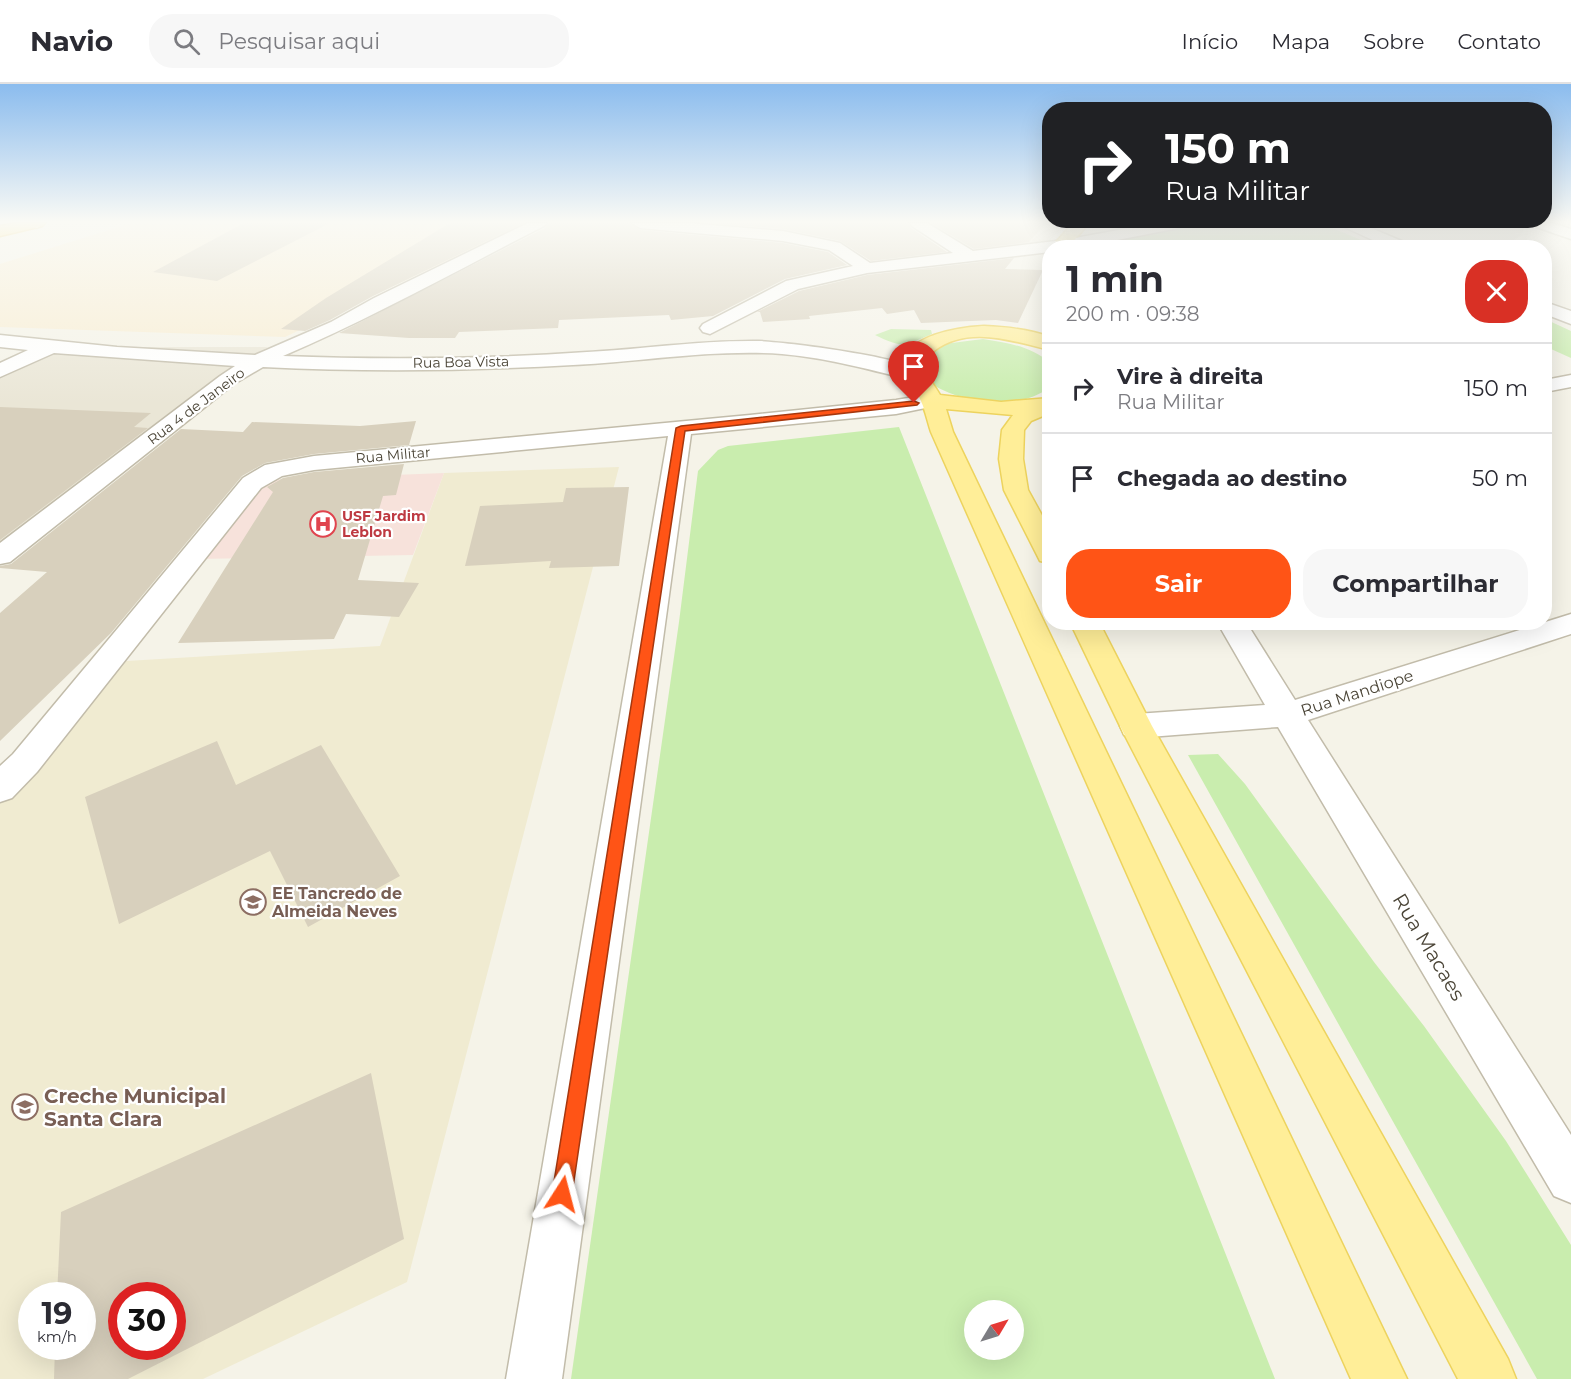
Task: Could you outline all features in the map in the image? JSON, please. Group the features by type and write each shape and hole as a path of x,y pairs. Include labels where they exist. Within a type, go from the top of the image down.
{"main road":[{"path":"1042,342 1019,335 993,332 945,337 928,345 917,355 915,367 926,388 946,443 1379,1379"},
{"path":"926,388 991,408 1021,409 1042,406"},
{"path":"1042,407 1030,411 1013,430 1011,459 1016,490 1042,540"},
{"path":"1088,630 1136,726 1488,1379"}],"street":[{"name":"Rua 4 de Janeiro","path":"0,556 227,380 256,362 338,326 417,283"},
{"path":"710,328 799,283"},
{"path":"1552,310 1571,318"},
{"name":"Rua Boa Vista","path":"0,340 108,354 256,362 466,363 593,358 760,347 834,355 880,364 926,388"},
{"path":"0,371 50,346"},
{"path":"1552,385 1571,381"},
{"name":"Rua Militar","path":"0,788 25,763 252,483 261,476 282,468 314,463 896,407 926,388"},
{"path":"534,1379 681,428"},
{"name":"Rua Mandiope","path":"1136,726 1287,715 1571,624"},
{"name":"Rua Macaes","path":"1236,630 1565,1158"}],"shaded area":[{"path":"0,283 399,283 285,337 0,327"},
{"path":"62,347 268,347 226,371 0,542 0,376"},
{"name":"EE Tancredo de Almeida Neves","path":"619,467 407,1282 203,1379 0,1379 0,797 110,662 380,646 444,473"},
{"name":"USF Jardim Leblon","path":"444,473 413,555 196,559 245,494 269,480"}],"green space":[{"path":"1552,322 1571,331 1571,358 1552,349"},
{"path":"891,329 931,330 932,334 904,344 875,335"},
{"path":"983,339 1019,346 1035,353 1042,356 1042,392 1020,401 1003,403 969,399 937,387 924,379 920,358 944,344"},
{"path":"899,427 1275,1379 571,1379 679,622 698,471 718,450 728,446"},
{"path":"1218,754 1245,784 1374,962 1424,1026 1506,1141 1571,1245 1571,1379 1537,1379 1188,755"}],"building":[{"path":"350,283 399,283 305,331 281,329"},
{"path":"436,283 776,283 713,316 671,320 669,315 559,320 558,328 459,332 455,338 409,338 339,333"},
{"path":"831,283 1037,283 1018,323 996,320 921,323 914,310 887,314 882,308 809,316 810,319 763,322 760,312 757,312 799,291"},
{"path":"0,407 151,413 134,427 148,428 0,540"},
{"path":"416,421 409,445 314,454 265,463 242,476 111,633 0,741 0,613 47,572 0,568 0,566 11,564 181,429 243,432 252,422 360,426"},
{"path":"404,464 396,495 383,496 358,580 419,583 399,617 346,614 334,639 178,643 273,492 267,487 283,478 314,472"},
{"path":"629,487 619,566 549,568 551,561 465,566 480,506 563,502 566,488"},
{"path":"217,741 236,785 321,745 400,876 308,927 270,851 119,924 85,797"},
{"path":"371,1073 404,1239 186,1350 186,1282 108,1282 108,1360 165,1360 128,1379 54,1379 55,1360 96,1360 96,1282 58,1282 61,1212"}],"place":[{"name":"USF Jardim Leblon","path":"323,524"},
{"name":"EE Tancredo de Almeida Neves","path":"253,902"},
{"name":"Creche Municipal Santa Clara","path":"25,1107"}],"route":[{"path":"562,1194 681,428 896,407 914,403"}]}
